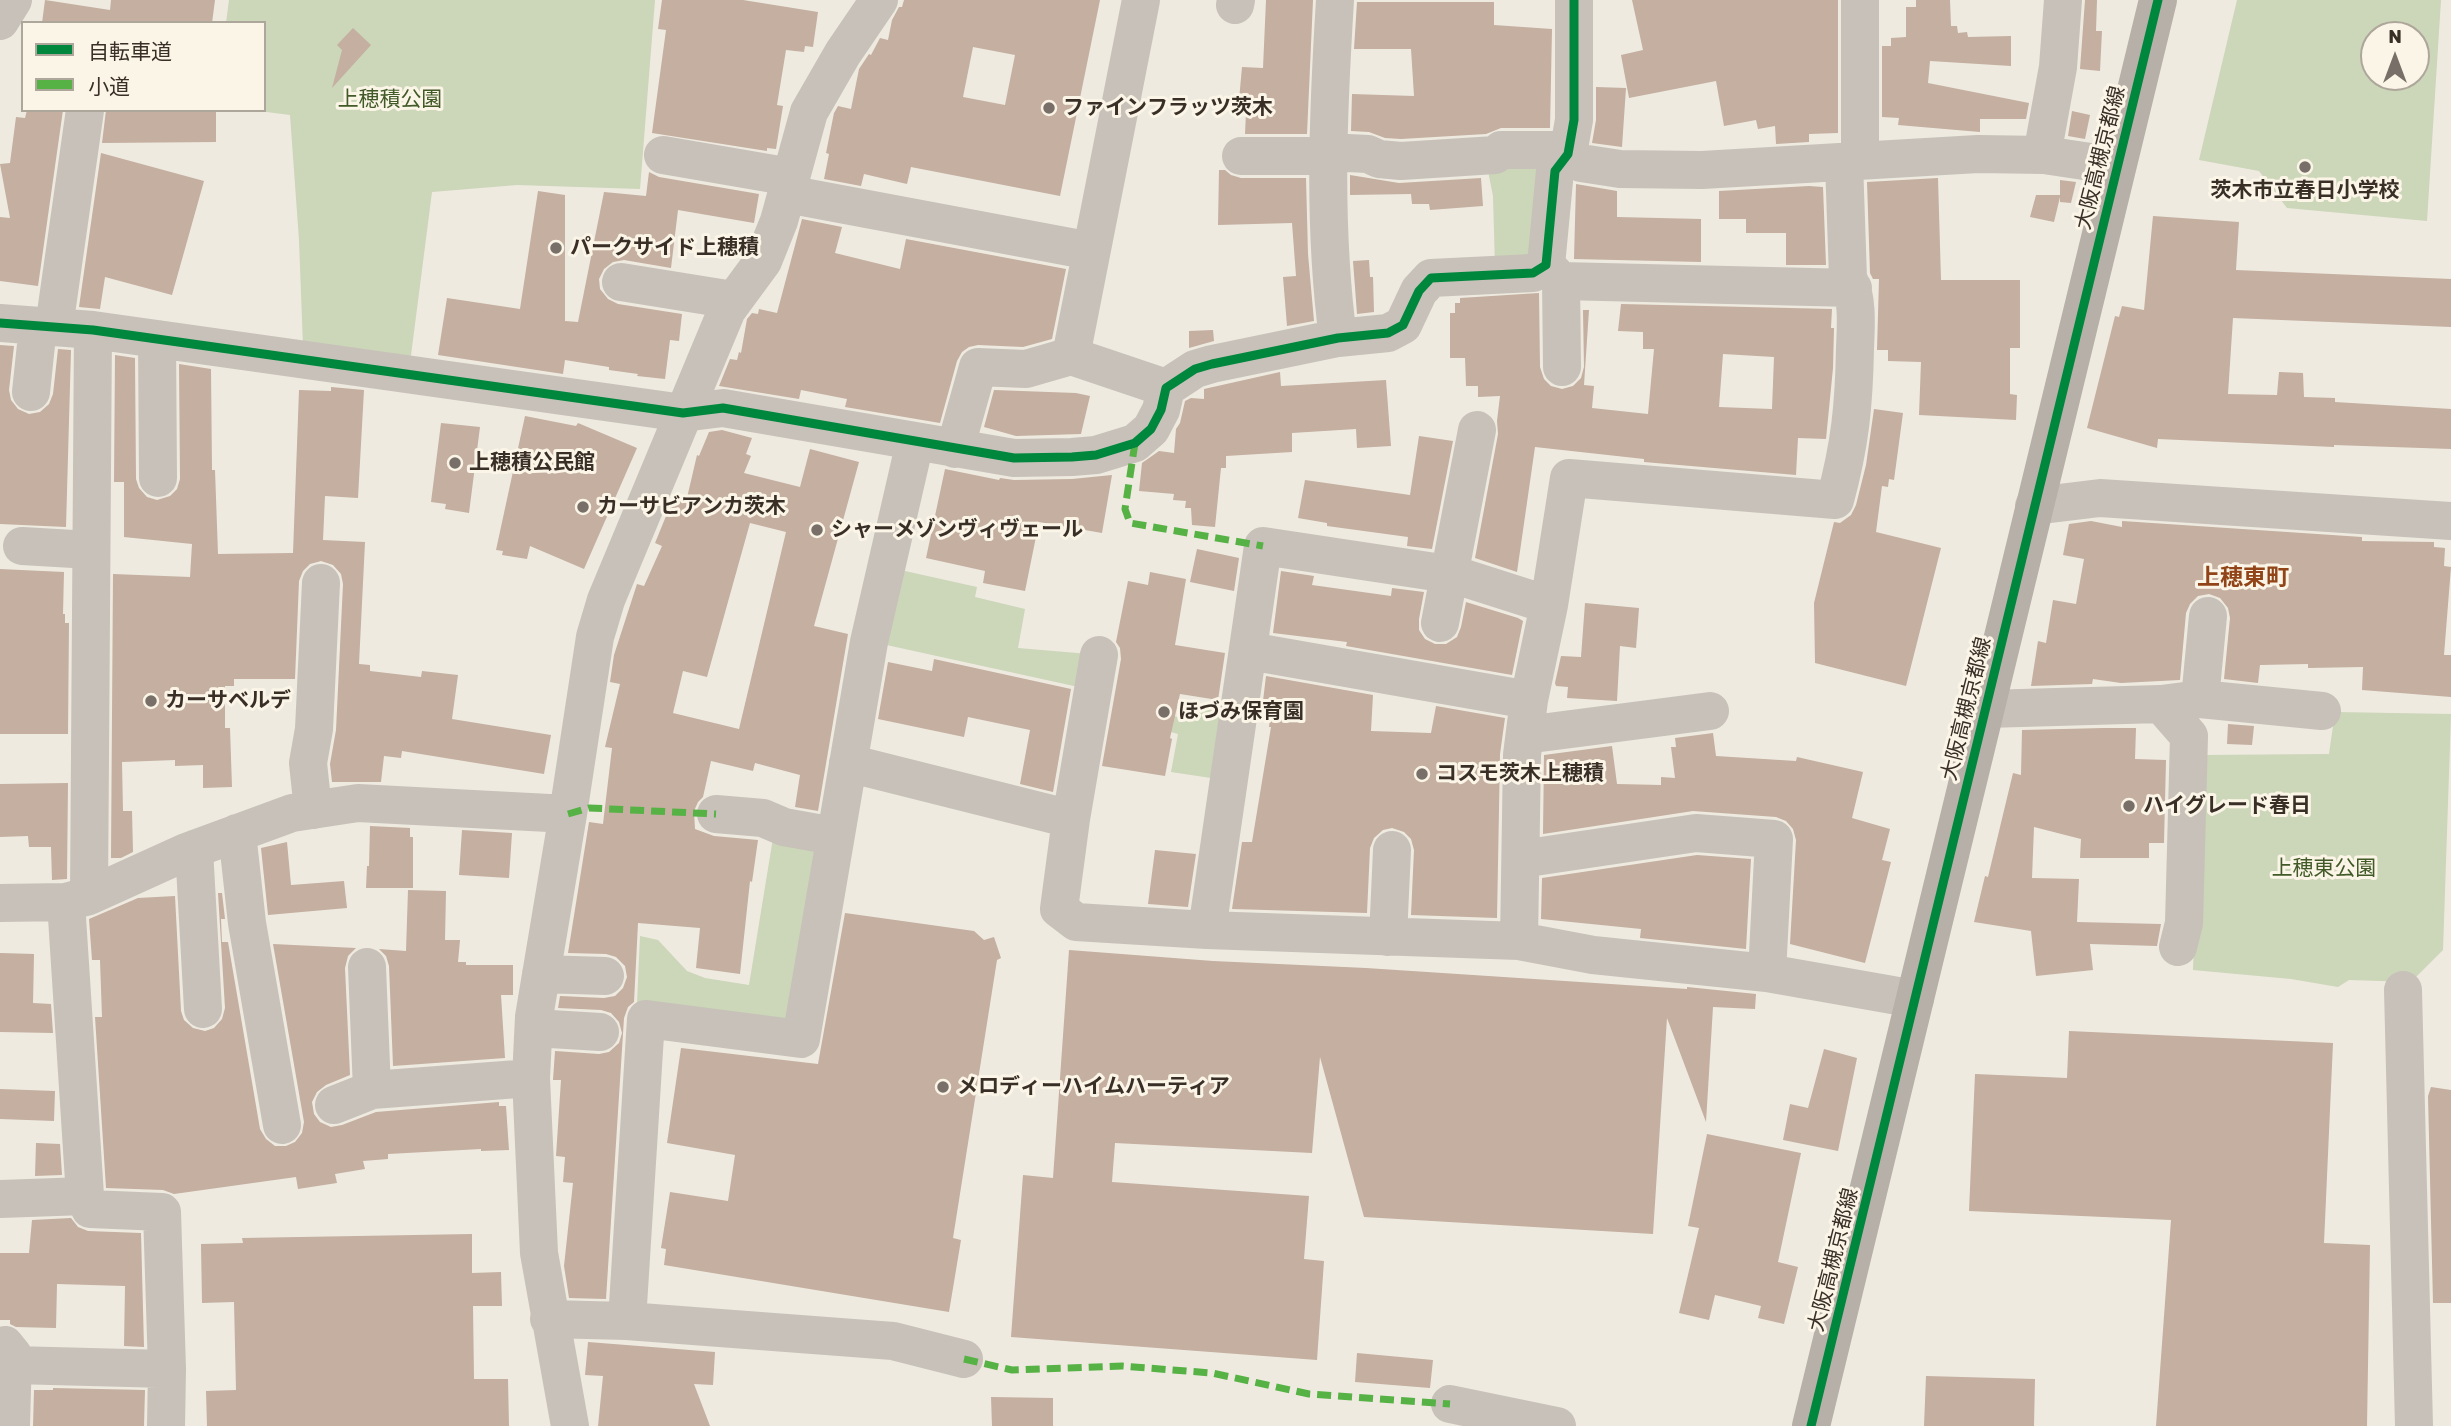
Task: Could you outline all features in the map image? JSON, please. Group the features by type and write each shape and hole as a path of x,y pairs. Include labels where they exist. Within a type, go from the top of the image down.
{"main road":[{"name":"大阪高槻京都線","path":"1811,1426 2158,0"}],"street":[{"path":"0,22 13,0"},
{"path":"1071,356 1141,0"},
{"path":"1335,0 1327,154 1330,279 1338,338"},
{"path":"1562,367 1553,273 1555,171 1568,154 1574,120 1574,0"},
{"path":"1519,941 1522,755 1569,478 1835,500 1849,446 1854,411 1855,311 1853,288 1848,278 1860,0"},
{"path":"2042,155 2059,67 2063,0"},
{"path":"570,1426 539,1253 531,1078 541,974 595,637 606,600 727,310 763,261 779,221 809,112 874,1"},
{"path":"30,392 46,326 85,112"},
{"path":"1241,156 1368,154 1379,159 1401,161 1495,155 1501,150 1554,150 1568,154 1581,163 1620,169 1702,170 1978,154 2042,155 2117,166"},
{"path":"663,155 789,186 1091,251"},
{"path":"0,323 93,330 684,413 723,408 1014,458 1096,455 1135,443 1151,429 1161,410 1166,388 1195,369 1338,338 1388,333 1403,325 1419,291 1431,278 1553,273 1853,288"},
{"path":"621,282 733,300"},
{"path":"87,1203 77,899 91,550 93,330"},
{"path":"157,339 158,478"},
{"path":"955,449 978,367 1026,369 1071,356 1166,388"},
{"path":"1440,623 1477,430"},
{"path":"627,1321 646,1019 801,1039 869,642 915,442"},
{"path":"2034,506 2099,498 2451,521"},
{"path":"22,546 91,550"},
{"path":"1207,930 1263,546 1450,575 1549,605"},
{"path":"313,810 308,763 314,729 321,583"},
{"path":"2200,699 2208,616"},
{"path":"1249,651 1527,718 1710,710"},
{"path":"1099,655 1071,819 1059,909 1076,922 1207,930 1519,941 1593,955 1768,973 1915,999"},
{"path":"1986,709 2161,705 2200,699 2322,711"},
{"path":"2161,705 2189,736 2184,923 2178,947"},
{"path":"848,763 1071,819"},
{"path":"0,903 77,899 194,849 292,813 358,803 568,814"},
{"path":"716,814 763,818 784,827 834,836"},
{"path":"237,833 247,923 282,1125"},
{"path":"1521,859 1696,833 1774,839 1768,973"},
{"path":"194,849 203,1009"},
{"path":"1388,937 1392,850"},
{"path":"366,967 372,1090"},
{"path":"541,974 605,976"},
{"path":"2403,990 2414,1426"},
{"path":"534,1028 600,1032"},
{"path":"334,1105 372,1090 531,1078"},
{"path":"0,1199 87,1203 162,1212 166,1426"},
{"path":"549,1319 627,1321 893,1341 964,1359"},
{"path":"11,1426 6,1353 167,1369"},
{"path":"1450,1404 1557,1426"}],"green space":[{"name":"上穂積公園","path":"229,0 655,0 640,189 517,185 432,192 410,363 303,346 290,115 266,112 266,21 226,21"},
{"path":"2237,0 2441,0 2427,221 2287,208 2259,171 2199,160"},
{"path":"1486,161 1549,161 1538,254 1495,267 1493,196"},
{"path":"896,569 977,587 975,597 1025,609 1018,648 1089,654 1083,688 882,644"},
{"path":"1183,702 1221,710 1211,778 1171,772 1178,734 1160,729 1163,714 1178,717"},
{"name":"上穂東公園","path":"2335,712 2451,714 2443,950 2411,982 2349,980 2338,987 2291,979 2193,970 2201,755 2329,754"},
{"path":"773,838 809,842 821,859 795,1014 778,1026 637,1004 640,936 658,940 687,971 705,978 749,985"}],"building":[{"path":"45,0 110,10 111,0 215,0 212,21 42,21"},
{"path":"662,0 743,0 818,12 813,47 805,46 804,52 786,50 777,105 783,106 776,149 767,148 767,151 652,133 666,30 658,29"},
{"path":"904,0 1100,0 1060,196 911,167 907,184 864,174 861,186 824,179 834,113 838,106 851,109 859,69 880,38 888,40 892,20 899,7 902,7","holes":["973,47 1015,55 1005,105 963,97"]},
{"path":"1266,0 1313,0 1307,134 1245,134 1246,112 1238,111 1242,67 1263,68"},
{"path":"1632,0 1838,0 1838,133 1809,134 1809,142 1776,144 1775,126 1758,129 1756,120 1724,126 1716,81 1629,98 1621,55 1643,50"},
{"path":"1916,0 1950,0 1951,26 1957,26 1958,33 1967,32 1968,37 2011,36 2011,66 1930,61 1928,83 2029,103 2026,119 1980,119 1980,132 1898,125 1899,118 1882,117 1882,46 1891,46 1891,38 1906,37 1906,7 1916,7"},
{"path":"2085,0 2097,0 2096,31 2102,31 2100,71 2080,69"},
{"path":"1357,2 1494,2 1494,25 1552,29 1550,128 1501,128 1486,134 1401,139 1351,131 1352,94 1414,96 1411,49 1354,49"},
{"path":"353,28 371,45 332,88 342,50 337,45"},
{"path":"1596,87 1626,88 1622,147 1592,143 1596,120"},
{"path":"2072,111 2090,115 2085,139 2068,136"},
{"path":"26,112 63,112 38,286 0,281 0,217 10,218 0,164 10,163 16,117 25,118"},
{"path":"106,112 216,112 216,142 102,143"},
{"path":"101,153 204,181 172,295 105,277 100,309 79,307"},
{"path":"1219,170 1241,178 1306,178 1308,254 1314,321 1287,326 1283,277 1296,276 1292,223 1218,225"},
{"path":"649,172 659,177 759,194 754,223 678,210 671,268 624,260 613,262 604,269 599,279 600,289 608,299 618,304 682,314 679,341 670,340 665,379 637,376 638,374 609,370 609,367 565,360 563,374 438,355 447,298 520,309 538,191 565,195 565,321 578,322 604,192 646,196"},
{"path":"1350,175 1399,183 1481,178 1483,206 1430,210 1429,204 1412,204 1411,194 1350,195"},
{"path":"1938,178 1941,280 2020,280 2020,348 2010,348 2010,394 2017,395 2016,420 1919,415 1921,362 1888,361 1888,350 1877,350 1879,279 1873,279 1870,273 1867,182"},
{"path":"2060,180 2076,182 2071,203 2060,202 2060,197 2054,222 2030,217 2036,195 2060,195"},
{"path":"1576,184 1617,191 1617,217 1701,219 1701,262 1574,259"},
{"path":"1823,187 1826,265 1786,265 1786,233 1746,233 1746,219 1719,219 1719,191"},
{"path":"2153,216 2239,222 2236,270 2451,279 2451,327 2233,318 2228,394 2277,395 2279,372 2303,373 2304,397 2335,398 2335,402 2451,409 2451,449 2158,439 2157,448 2087,428 2115,316 2119,317 2122,306 2144,310"},
{"path":"802,219 842,227 835,253 900,269 906,239 1066,269 1052,339 1023,347 978,345 962,352 957,361 940,423 845,407 847,399 801,390 799,399 719,386 730,359 737,360 739,352 741,353 747,319 752,313 758,314 759,309 777,313"},
{"path":"1369,260 1370,277 1373,277 1374,312 1357,314 1353,261"},
{"path":"1539,293 1540,367 1544,379 1551,386 1562,389 1573,386 1581,378 1584,367 1583,310 1589,310 1584,385 1594,386 1592,408 1648,414 1654,349 1643,349 1643,332 1618,331 1621,304 1832,309 1833,368 1826,439 1798,438 1796,475 1644,462 1644,459 1535,447 1517,572 1475,558 1498,434 1500,396 1478,397 1478,386 1466,386 1465,358 1450,358 1450,313 1455,313 1455,303 1460,303 1460,298","holes":["1723,354 1774,357 1772,409 1719,407"]},
{"path":"1213,330 1214,341 1189,348 1189,331"},
{"path":"0,345 14,346 9,390 11,400 18,409 29,414 40,412 49,404 53,394 58,349 71,350 66,527 0,524"},
{"path":"115,355 135,358 136,479 139,488 147,497 157,500 170,496 177,489 180,479 179,364 211,369 212,470 215,470 218,554 293,553 299,390 331,391 331,387 364,390 358,498 325,496 323,540 365,542 359,664 370,665 370,671 421,677 422,671 458,675 452,719 551,735 544,774 402,751 401,758 384,756 381,782 332,782 330,764 336,730 343,584 341,574 333,565 321,561 310,564 299,581 295,679 234,679 234,686 225,686 225,728 230,728 232,787 203,788 203,765 175,766 175,760 122,762 123,811 132,811 133,852 121,858 111,858 113,574 190,577 192,544 124,537 124,482 114,482"},
{"path":"1280,372 1281,386 1386,380 1391,446 1357,448 1356,429 1292,433 1292,452 1226,456 1226,468 1221,468 1215,527 1192,525 1191,508 1185,508 1186,501 1173,500 1174,494 1139,491 1142,463 1159,451 1174,453 1176,429 1185,401 1191,398 1204,399 1204,389"},
{"path":"994,390 1076,393 1090,396 1081,434 1016,436 984,427"},
{"path":"1874,409 1903,413 1894,480 1889,479 1888,487 1882,486 1876,532 1941,548 1906,686 1815,663 1814,603 1834,522 1840,523 1851,515 1856,505 1866,465"},
{"path":"525,416 576,426 578,423 637,448 584,569 530,546 527,559 502,555 503,551 496,550"},
{"path":"441,423 480,427 469,513 445,509 446,504 431,502"},
{"path":"722,430 752,438 746,454 751,456 744,473 800,487 810,449 859,462 814,626 848,634 818,811 795,807 800,775 755,763 753,771 711,761 703,797 694,811 695,829 714,836 758,840 752,882 750,881 740,974 696,968 700,928 638,923 634,1002 628,1007 624,1018 606,1299 569,1298 564,1266 573,1183 563,1182 565,1157 556,1156 561,1080 553,1080 555,1051 599,1054 609,1052 619,1043 622,1033 619,1022 611,1013 558,1008 560,996 615,996 623,988 627,977 625,966 616,957 606,954 568,953 589,822 603,824 612,748 605,747 620,684 610,682 614,655 637,584 644,586 662,546 655,543 673,499 686,502 697,455 699,456 709,432","holes":["750,523 786,532 739,729 673,713 683,671 707,677"]},
{"path":"1419,436 1453,441 1432,549 1407,546 1408,537 1327,526 1327,523 1298,518 1305,480 1410,495"},
{"path":"945,469 999,480 1072,479 1112,475 1102,533 1039,522 1025,591 983,583 985,571 926,558"},
{"path":"2091,521 2122,527 2122,521 2362,537 2362,541 2434,542 2434,547 2445,548 2444,566 2451,567 2444,655 2451,655 2451,697 2362,690 2363,667 2260,665 2258,683 2224,679 2230,618 2228,608 2220,598 2209,594 2198,596 2186,613 2180,680 2121,683 2093,679 2092,684 2031,686 2038,641 2046,643 2053,600 2076,604 2084,559 2063,555 2069,524"},
{"path":"1197,549 1239,558 1234,591 1190,582"},
{"path":"0,569 64,572 63,614 65,623 69,623 68,734 0,734"},
{"path":"1281,571 1314,576 1312,585 1391,596 1392,588 1424,592 1419,630 1425,639 1435,644 1446,644 1457,637 1466,602 1518,618 1523,621 1512,675 1346,646 1347,642 1273,633"},
{"path":"1150,572 1186,579 1175,645 1225,653 1218,700 1180,694 1165,776 1102,766 1121,659 1120,648 1116,642 1128,581 1148,585"},
{"path":"1585,603 1639,608 1636,648 1620,646 1617,701 1567,698 1568,687 1556,686 1555,683 1561,656 1581,657"},
{"path":"934,659 1071,689 1053,792 1020,784 1030,730 968,717 964,737 878,719 888,662 932,671"},
{"path":"1266,676 1373,695 1371,731 1431,733 1436,706 1505,718 1500,754 1497,918 1411,915 1414,850 1411,839 1404,832 1392,828 1383,830 1374,838 1370,848 1367,913 1232,909 1242,842 1252,842 1271,727 1272,702 1263,701"},
{"path":"2228,724 2254,726 2252,745 2227,744"},
{"path":"2136,728 2135,759 2166,760 2164,843 2149,843 2149,858 2080,858 2081,839 2034,827 2032,878 2079,879 2077,922 2161,924 2157,946 2090,944 2093,970 2036,976 2031,931 1974,922 1985,876 1988,877 2013,773 2021,775 2022,730"},
{"path":"1713,733 1716,756 1796,761 1797,757 1863,772 1852,818 1890,829 1882,860 1891,862 1865,963 1790,944 1796,840 1793,829 1786,821 1776,817 1693,811 1543,834 1544,755 1612,746 1617,784 1661,785 1661,777 1675,778 1671,747 1676,747 1675,738"},
{"path":"68,783 67,879 52,880 51,847 29,847 28,836 0,837 0,784"},
{"path":"370,826 410,828 410,837 413,837 413,888 366,888"},
{"path":"462,830 512,833 509,878 459,875"},
{"path":"287,842 291,885 344,881 347,908 268,915 261,848"},
{"path":"1155,850 1196,854 1188,907 1148,904"},
{"path":"1697,855 1751,859 1746,949 1640,938 1641,929 1541,919 1542,878"},
{"path":"408,890 446,891 445,940 460,940 458,962 466,962 466,965 513,965 513,995 501,995 505,1058 393,1066 389,966 386,956 379,949 406,951"},
{"path":"218,893 222,893 225,919 221,919 222,942 228,942 260,1129 266,1139 275,1146 286,1146 295,1142 302,1133 304,1122 273,944 356,948 348,956 345,968 350,1075 326,1085 317,1092 312,1102 314,1114 320,1122 331,1127 376,1112 499,1102 499,1106 506,1106 509,1150 388,1154 388,1159 363,1161 365,1169 335,1174 337,1183 298,1189 296,1177 174,1194 163,1190 106,1188 95,1017 102,1017 100,960 92,960 89,919 138,898 175,896 181,1011 184,1020 193,1028 205,1031 214,1028 222,1019 225,1008"},
{"path":"845,913 974,931 984,940 994,937 1001,958 997,960 953,1238 961,1240 949,1312 664,1265 666,1249 661,1248 670,1192 728,1201 735,1155 667,1143 681,1048 818,1064"},
{"path":"1069,950 1213,961 1687,987 1756,994 1755,1009 1713,1007 1706,1122 1667,1018 1653,1234 1364,1217 1320,1057 1312,1153 1115,1143 1112,1182 1309,1196 1304,1259 1324,1261 1317,1360 1011,1337 1023,1175 1053,1178"},
{"path":"0,953 34,954 33,1003 51,1004 53,1033 0,1032"},
{"path":"2069,1031 2333,1043 2324,1243 2370,1245 2367,1426 2156,1426 2171,1220 1969,1211 1975,1074 2067,1078"},
{"path":"1824,1049 1857,1058 1838,1151 1783,1140 1790,1104 1808,1108"},
{"path":"2431,1087 2451,1090 2451,1303 2433,1303 2428,1096"},
{"path":"0,1089 55,1091 54,1121 0,1119"},
{"path":"1707,1134 1801,1153 1778,1262 1798,1267 1784,1324 1758,1318 1761,1306 1715,1295 1709,1320 1679,1313 1699,1228 1688,1226"},
{"path":"36,1143 60,1144 62,1175 35,1176"},
{"path":"71,1218 78,1227 88,1231 141,1233 144,1347 124,1346 125,1286 57,1284 56,1328 16,1327 10,1324 10,1320 0,1320 0,1253 29,1253 32,1220"},
{"path":"472,1234 472,1273 501,1272 502,1306 473,1306 474,1379 508,1379 509,1426 207,1426 206,1391 236,1390 234,1302 202,1303 201,1244 243,1243 242,1238"},
{"path":"588,1342 715,1352 713,1385 694,1384 710,1426 598,1426 603,1376 585,1375"},
{"path":"1357,1353 1433,1360 1430,1388 1355,1382"},
{"path":"1926,1376 2035,1379 2034,1426 1924,1426"},
{"path":"34,1390 145,1390 144,1426 33,1426"},
{"path":"991,1397 1053,1398 1053,1426 992,1426"}],"marked path":[{"path":"1135,443 1125,509 1130,523 1263,546"},
{"path":"568,814 589,808 716,814"},
{"path":"964,1359 1012,1370 1122,1366 1212,1373 1309,1394 1450,1404"}],"cycle path":[{"path":"0,323 93,330 683,413 723,408 1014,458 1096,455 1135,443 1151,429 1161,410 1166,388 1195,369 1338,338 1388,333 1403,325 1419,291 1431,278 1533,273 1546,265 1555,171 1568,154 1574,120 1574,0"},
{"path":"1811,1426 2158,0"}],"place":[{"name":"ファインフラッツ茨木","path":"1049,108"},
{"name":"茨木市立春日小学校","path":"2305,167"},
{"name":"パークサイド上穂積","path":"556,248"},
{"name":"上穂積公民館","path":"455,463"},
{"name":"カーサビアンカ茨木","path":"583,507"},
{"name":"シャーメゾンヴィヴェール","path":"817,530"},
{"name":"カーサベルデ","path":"151,701"},
{"name":"ほづみ保育園","path":"1164,712"},
{"name":"コスモ茨木上穂積","path":"1422,774"},
{"name":"ハイグレード春日","path":"2129,806"},
{"name":"メロディーハイムハーティア","path":"943,1087"}],"district":[{"name":"上穂東町","path":"2243,578"}]}
